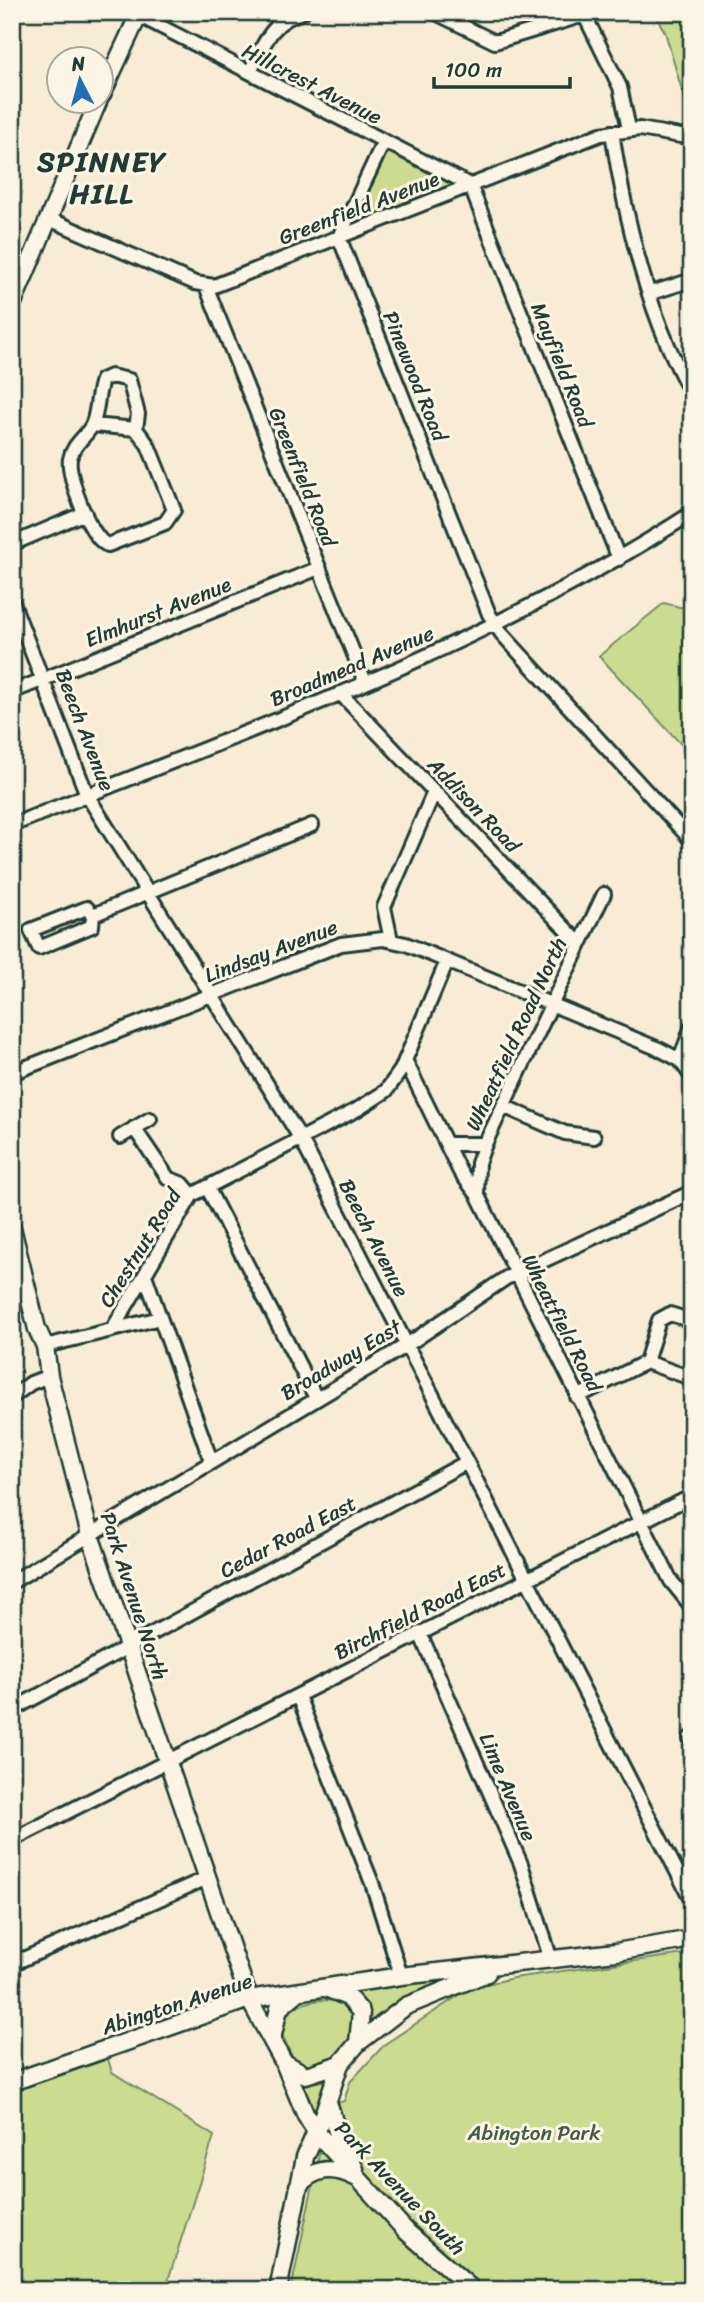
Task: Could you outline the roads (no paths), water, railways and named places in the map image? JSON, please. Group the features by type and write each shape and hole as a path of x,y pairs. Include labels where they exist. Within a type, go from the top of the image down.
{"main road":[{"path":"116,64 139,14"},
{"path":"12,305 92,116"},
{"name":"Park Avenue North","path":"12,1228 37,1329 45,1346 49,1377 90,1535 249,1999 272,2039"},
{"path":"278,2290 305,2157 340,2064 358,2043 394,2014 419,1999 513,1965 692,1939"},
{"name":"Abington Avenue","path":"12,2082 249,1999 401,1976 513,1965"},
{"path":"239,1971 254,1989 273,1994"},
{"path":"224,2009 237,1993 239,1971"},
{"path":"324,1987 355,2003 362,2018 358,2043"},
{"path":"299,1992 279,2008 272,2039 303,2109 305,2157"},
{"path":"224,2009 244,2009 259,2017"},
{"path":"284,2063 306,2075 340,2064"},
{"path":"327,2097 338,2134 354,2164 357,2178"},
{"name":"Park Avenue South","path":"303,2109 316,2132 357,2178 424,2249 473,2290"},
{"path":"298,2186 307,2176 318,2171 337,2170 357,2178"}],"street":[{"path":"250,72 269,32 289,16 303,12"},
{"path":"434,12 495,43 583,14 620,87 629,130"},
{"name":"Hillcrest Avenue","path":"139,14 383,143 470,185"},
{"name":"Greenfield Avenue","path":"206,286 220,284 612,132 654,130 692,138"},
{"path":"612,132 625,215 651,293 691,392"},
{"path":"339,237 383,143"},
{"name":"Mayfield Road","path":"470,185 619,559"},
{"path":"47,218 206,286"},
{"name":"Pinewood Road","path":"339,237 495,625"},
{"path":"651,293 692,280"},
{"name":"Greenfield Road","path":"206,286 365,682"},
{"path":"125,377 131,385 138,414 136,429 148,445 173,503 173,514 162,524 108,545 95,536 72,481 70,464 75,447 93,425 102,380 125,377"},
{"path":"93,425 136,429"},
{"path":"12,544 85,513"},
{"name":"Broadmead Avenue","path":"12,825 340,693 495,625 619,559 692,513"},
{"name":"Elmhurst Avenue","path":"12,692 319,568"},
{"name":"Beech Avenue","path":"12,601 45,679 87,795 301,1139 692,1901"},
{"path":"495,625 692,841"},
{"name":"Addison Road","path":"340,693 580,944"},
{"path":"391,940 384,907 434,792"},
{"path":"93,915 312,825"},
{"name":"Wheatfield Road North","path":"477,1194 478,1163 485,1144 604,894"},
{"path":"86,908 93,915 92,926 39,948 31,930 86,908"},
{"name":"Lindsay Avenue","path":"12,1073 351,941 391,940 680,1060"},
{"name":"Chestnut Road","path":"45,1346 112,1330 192,1195 380,1097 393,1083 405,1060 447,961"},
{"path":"692,1026 680,1060 692,1077"},
{"name":"Wheatfield Road","path":"405,1060 446,1144 477,1194 673,1585 692,1607"},
{"path":"503,1105 565,1133 594,1137"},
{"path":"120,1137 150,1119"},
{"path":"134,1128 168,1178 183,1184 192,1195"},
{"path":"446,1144 485,1144"},
{"path":"206,1187 316,1398"},
{"name":"Broadway East","path":"12,1582 407,1345 515,1273 692,1192"},
{"path":"145,1275 211,1461"},
{"path":"577,1397 646,1362 659,1320 670,1314 692,1321"},
{"path":"112,1330 160,1318"},
{"path":"646,1362 688,1377 692,1374"},
{"path":"12,1397 31,1383 49,1377"},
{"name":"Cedar Road East","path":"12,1710 467,1462"},
{"name":"Birchfield Road East","path":"12,1840 158,1763 166,1762 298,1696 692,1496"},
{"name":"Lime Avenue","path":"420,1633 520,1864 551,1960"},
{"path":"298,1696 372,1883 401,1976"},
{"path":"12,1964 207,1878"}],"district":[{"name":"SPINNEY HILL","path":"102,177"}],"park label":[{"name":"Abington Park","path":"534,2133"}]}
